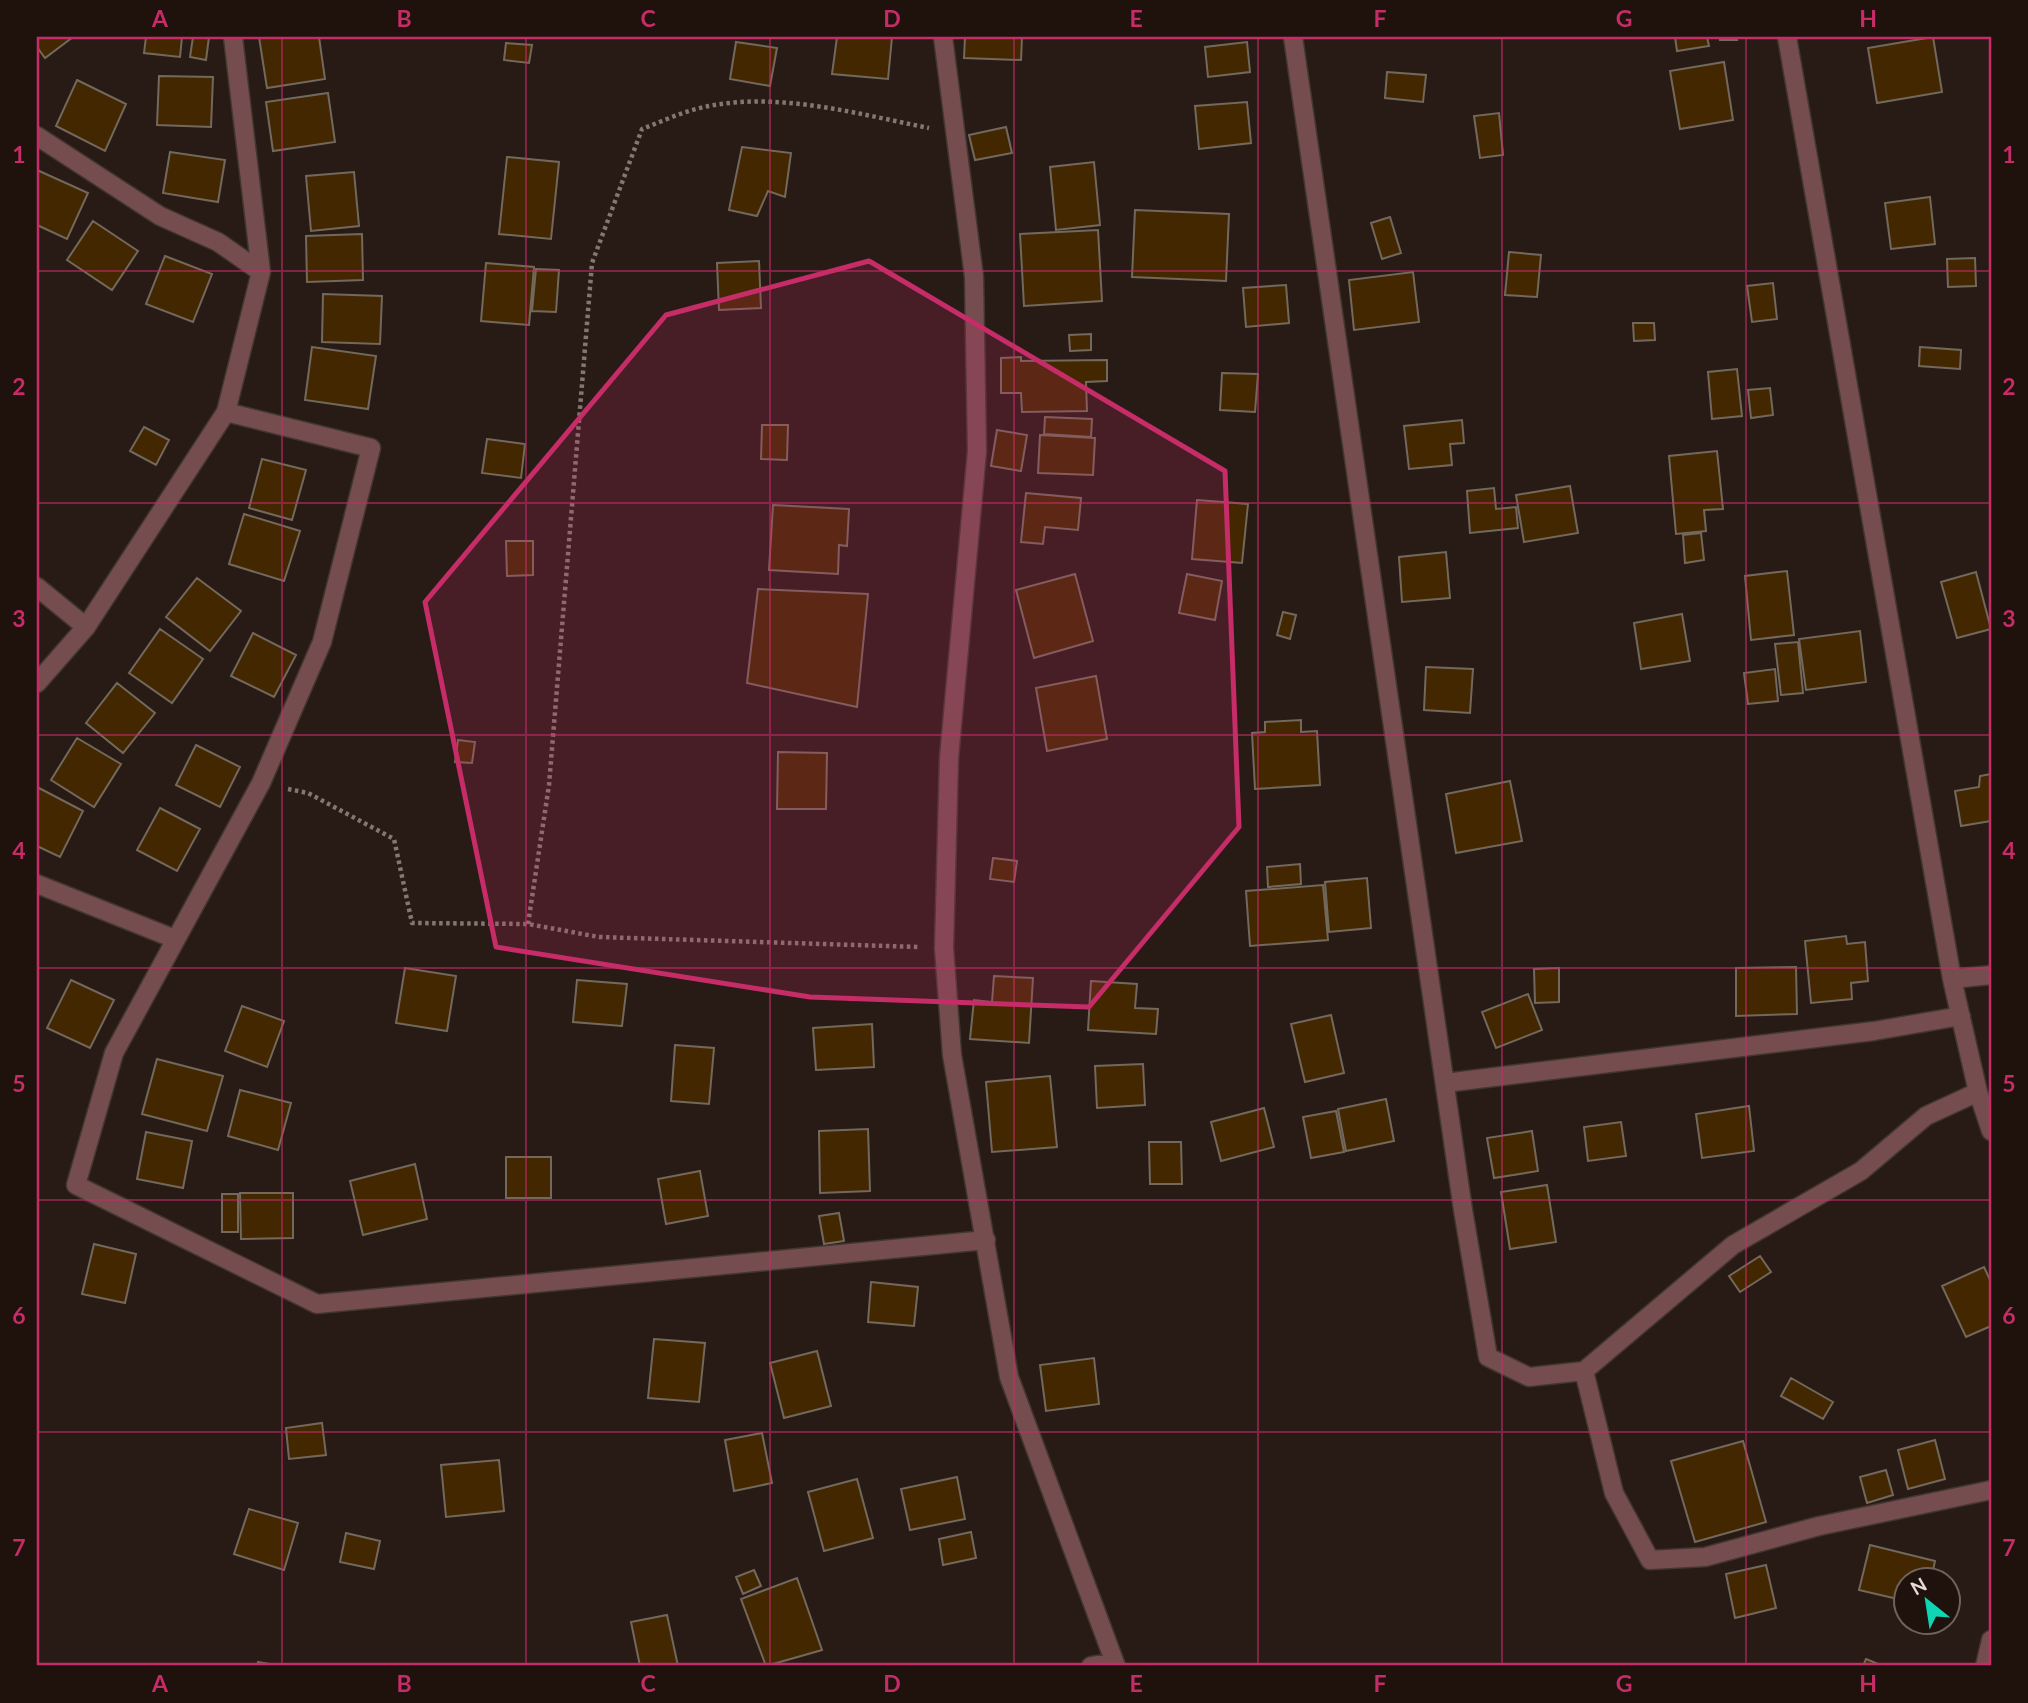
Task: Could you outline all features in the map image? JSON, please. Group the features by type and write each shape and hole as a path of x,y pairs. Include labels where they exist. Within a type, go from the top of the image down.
{"street":[{"path":"37,683 86,627 226,412 261,272 233,37"},
{"path":"943,37 974,277 977,450 949,758 944,948 952,1055 1009,1377 1115,1664 1091,1666"},
{"path":"1293,37 1444,1083 1488,1357 1529,1377 1584,1371 1733,1245 1861,1171 1926,1116 1978,1092"},
{"path":"1787,37 1952,979 1978,1092 1991,1132"},
{"path":"37,136 160,216 218,242 261,272"},
{"path":"226,412 371,448 322,642 261,783 114,1053 76,1185 317,1304 986,1240"},
{"path":"37,587 86,627"},
{"path":"37,884 175,939"},
{"path":"1952,979 1991,975"},
{"path":"1444,1083 1874,1031 1961,1016"},
{"path":"1584,1371 1614,1493 1650,1560 1705,1557 1819,1526 1991,1490"},
{"path":"1985,1666 1991,1640"}],"path":[{"path":"528,924 549,785 592,263 642,129 707,106 750,100 829,108 954,132"},
{"path":"261,783 307,793 394,839 412,923 528,924 599,937 944,948"}],"highlighted area":[{"path":"869,261 1225,471 1239,827 1089,1007 810,997 496,947 425,602 666,315"}],"building":[{"path":"37,37 73,37 45,58 37,47"},
{"path":"146,37 182,37 180,57 144,53"},
{"path":"193,37 209,37 206,60 190,57"},
{"path":"259,37 319,37 325,79 267,88"},
{"path":"837,37 892,37 888,79 832,74"},
{"path":"965,37 1022,37 1021,60 964,58"},
{"path":"1675,37 1707,37 1709,46 1677,51"},
{"path":"1720,37 1736,37 1737,40 1720,40"},
{"path":"1933,37 1942,92 1877,103 1868,48"},
{"path":"736,42 777,48 770,86 730,79"},
{"path":"1247,42 1250,72 1208,77 1205,47"},
{"path":"506,43 532,45 529,63 504,60"},
{"path":"1724,62 1733,120 1680,129 1670,71"},
{"path":"1387,72 1426,75 1423,102 1385,98"},
{"path":"159,76 213,77 211,127 157,125"},
{"path":"77,80 126,104 105,151 56,126"},
{"path":"328,93 335,142 273,151 266,102"},
{"path":"1247,102 1251,143 1199,149 1195,106"},
{"path":"1499,113 1503,155 1480,158 1474,116"},
{"path":"1006,127 1012,153 975,160 969,135"},
{"path":"742,147 791,153 785,197 768,191 757,216 729,210"},
{"path":"170,152 225,160 218,202 163,193"},
{"path":"507,157 559,162 551,239 499,234"},
{"path":"1094,162 1100,225 1056,230 1050,167"},
{"path":"37,170 88,193 67,239 37,225"},
{"path":"354,172 359,226 311,231 306,176"},
{"path":"1930,197 1935,244 1891,249 1885,203"},
{"path":"1135,210 1229,214 1226,281 1132,277"},
{"path":"1390,217 1401,253 1382,259 1371,223"},
{"path":"93,221 138,251 112,290 67,260"},
{"path":"1098,230 1102,301 1024,306 1020,234"},
{"path":"362,234 363,280 307,282 306,236"},
{"path":"1509,252 1541,255 1537,297 1505,295"},
{"path":"165,256 212,274 193,322 146,304"},
{"path":"1975,258 1976,286 1948,287 1947,259"},
{"path":"759,261 761,308 719,310 717,263"},
{"path":"486,263 534,267 529,325 481,321"},
{"path":"536,269 559,270 556,312 532,311"},
{"path":"1413,272 1419,322 1354,330 1349,280"},
{"path":"1773,283 1777,319 1752,322 1747,286"},
{"path":"1286,285 1289,323 1246,327 1243,288"},
{"path":"323,294 382,296 380,344 322,342"},
{"path":"1633,323 1654,323 1655,340 1634,341"},
{"path":"1091,334 1091,350 1070,351 1069,335"},
{"path":"312,347 376,356 368,409 305,400"},
{"path":"1920,347 1961,350 1960,369 1919,366"},
{"path":"1021,357 1021,361 1107,360 1107,381 1086,382 1087,411 1022,412 1021,393 1001,393 1001,358"},
{"path":"1737,369 1742,416 1712,419 1708,372"},
{"path":"1222,373 1258,374 1255,412 1220,410"},
{"path":"1770,388 1773,415 1751,418 1748,390"},
{"path":"1045,417 1092,419 1091,437 1044,434"},
{"path":"1462,420 1464,443 1450,444 1452,465 1409,469 1404,426"},
{"path":"762,425 788,425 787,460 761,459"},
{"path":"144,427 169,440 156,465 130,451"},
{"path":"997,430 1027,435 1021,471 991,466"},
{"path":"1040,435 1095,438 1093,475 1038,473"},
{"path":"487,439 525,444 521,478 482,473"},
{"path":"1717,451 1723,509 1704,510 1706,531 1676,534 1669,456"},
{"path":"262,459 306,470 292,520 249,508"},
{"path":"1570,486 1578,533 1524,542 1516,495"},
{"path":"1494,488 1496,509 1516,507 1518,528 1470,533 1467,491"},
{"path":"1026,493 1081,498 1078,530 1045,527 1043,544 1021,542"},
{"path":"1197,500 1248,504 1242,563 1192,559"},
{"path":"773,505 849,509 847,546 839,545 838,574 769,570"},
{"path":"244,514 300,531 284,581 229,564"},
{"path":"1701,533 1704,560 1685,563 1683,535"},
{"path":"506,541 533,541 533,575 507,576"},
{"path":"1446,552 1450,598 1402,602 1399,557"},
{"path":"1787,571 1794,635 1751,640 1745,576"},
{"path":"1976,572 1991,629 1957,638 1941,582"},
{"path":"1075,574 1093,641 1034,658 1016,590"},
{"path":"1187,574 1222,581 1215,620 1179,613"},
{"path":"197,578 241,611 210,651 166,617"},
{"path":"758,589 868,594 857,707 747,683"},
{"path":"1283,612 1296,615 1290,639 1277,635"},
{"path":"1682,614 1690,661 1641,669 1634,623"},
{"path":"160,629 203,659 172,703 129,673"},
{"path":"1860,631 1866,682 1806,690 1799,639"},
{"path":"253,633 296,655 274,697 231,676"},
{"path":"1798,642 1803,693 1781,695 1775,644"},
{"path":"1426,667 1473,669 1470,713 1424,710"},
{"path":"1775,669 1778,701 1748,704 1744,673"},
{"path":"1096,676 1107,739 1047,751 1036,688"},
{"path":"117,683 155,713 123,753 86,723"},
{"path":"1301,720 1301,732 1317,731 1320,785 1255,789 1252,733 1265,732 1265,722"},
{"path":"77,738 121,764 94,807 51,780"},
{"path":"458,740 475,742 472,763 455,762"},
{"path":"196,745 240,767 220,807 176,785"},
{"path":"778,752 827,753 826,809 777,809"},
{"path":"1991,774 1991,821 1961,826 1955,791 1979,787 1980,776"},
{"path":"1510,781 1522,841 1456,853 1446,794"},
{"path":"37,787 83,811 60,857 37,846"},
{"path":"160,808 200,829 177,871 137,850"},
{"path":"993,858 1017,861 1014,882 990,879"},
{"path":"1300,864 1301,884 1268,887 1267,867"},
{"path":"1367,878 1371,928 1329,932 1325,882"},
{"path":"1323,885 1328,940 1250,946 1246,891"},
{"path":"1846,936 1847,944 1865,942 1868,981 1851,983 1852,999 1811,1003 1805,941"},
{"path":"1796,967 1797,1014 1736,1016 1736,968"},
{"path":"405,968 456,976 447,1031 396,1023"},
{"path":"1559,968 1559,1002 1535,1003 1534,969"},
{"path":"994,976 1033,978 1029,1043 970,1039 974,1000 992,1002"},
{"path":"71,980 114,1000 90,1048 47,1028"},
{"path":"577,980 627,984 622,1026 573,1022"},
{"path":"1091,981 1137,984 1135,1008 1158,1009 1156,1034 1088,1030"},
{"path":"1528,994 1542,1030 1496,1048 1482,1012"},
{"path":"242,1006 284,1021 267,1067 225,1051"},
{"path":"1331,1015 1344,1073 1305,1082 1291,1024"},
{"path":"872,1024 874,1067 816,1070 813,1028"},
{"path":"675,1045 714,1048 709,1104 671,1101"},
{"path":"157,1059 223,1076 207,1131 142,1114"},
{"path":"1143,1064 1145,1105 1097,1108 1095,1066"},
{"path":"1050,1076 1057,1147 992,1152 986,1082"},
{"path":"240,1090 291,1103 278,1150 228,1136"},
{"path":"1386,1099 1394,1141 1346,1151 1338,1109"},
{"path":"1749,1106 1754,1151 1702,1158 1696,1114"},
{"path":"1264,1108 1274,1147 1221,1161 1211,1122"},
{"path":"1336,1111 1344,1152 1311,1158 1303,1117"},
{"path":"1621,1122 1626,1156 1588,1161 1584,1127"},
{"path":"868,1129 870,1191 820,1193 819,1131"},
{"path":"1532,1131 1538,1171 1494,1178 1487,1138"},
{"path":"146,1132 192,1141 183,1188 137,1179"},
{"path":"1149,1142 1181,1142 1182,1184 1150,1184"},
{"path":"506,1157 551,1157 551,1198 506,1198"},
{"path":"415,1164 427,1219 363,1235 350,1181"},
{"path":"700,1171 708,1216 666,1224 658,1179"},
{"path":"1547,1185 1556,1242 1510,1249 1501,1192"},
{"path":"240,1193 293,1193 293,1238 241,1239"},
{"path":"222,1194 238,1194 238,1232 222,1232"},
{"path":"839,1213 844,1241 824,1244 819,1216"},
{"path":"94,1244 136,1254 125,1303 82,1294"},
{"path":"1760,1256 1771,1272 1740,1292 1729,1276"},
{"path":"1984,1267 1991,1282 1991,1326 1966,1337 1942,1286"},
{"path":"871,1282 918,1287 914,1326 868,1322"},
{"path":"654,1339 705,1343 699,1402 648,1398"},
{"path":"817,1351 831,1406 784,1418 770,1363"},
{"path":"1094,1358 1099,1404 1046,1411 1040,1365"},
{"path":"1791,1378 1833,1402 1823,1419 1781,1396"},
{"path":"322,1423 326,1455 289,1459 286,1428"},
{"path":"762,1433 772,1483 734,1491 725,1440"},
{"path":"1935,1440 1945,1479 1908,1489 1898,1450"},
{"path":"1743,1441 1766,1522 1695,1542 1671,1461"},
{"path":"499,1460 504,1511 446,1517 441,1465"},
{"path":"1886,1470 1893,1495 1867,1503 1860,1477"},
{"path":"957,1477 965,1519 910,1530 901,1489"},
{"path":"857,1479 873,1538 824,1551 808,1492"},
{"path":"249,1509 298,1523 284,1570 234,1554"},
{"path":"971,1532 976,1558 943,1565 939,1539"},
{"path":"346,1533 380,1541 374,1569 340,1562"},
{"path":"1870,1545 1935,1561 1934,1566 1892,1566 1892,1598 1859,1590"},
{"path":"1766,1565 1776,1608 1735,1618 1726,1574"},
{"path":"754,1570 761,1586 743,1594 736,1577"},
{"path":"797,1578 822,1650 766,1666 741,1599"},
{"path":"667,1615 678,1666 640,1666 631,1622"},
{"path":"1866,1659 1883,1666 1863,1666"},
{"path":"258,1662 281,1666 257,1666"}]}
